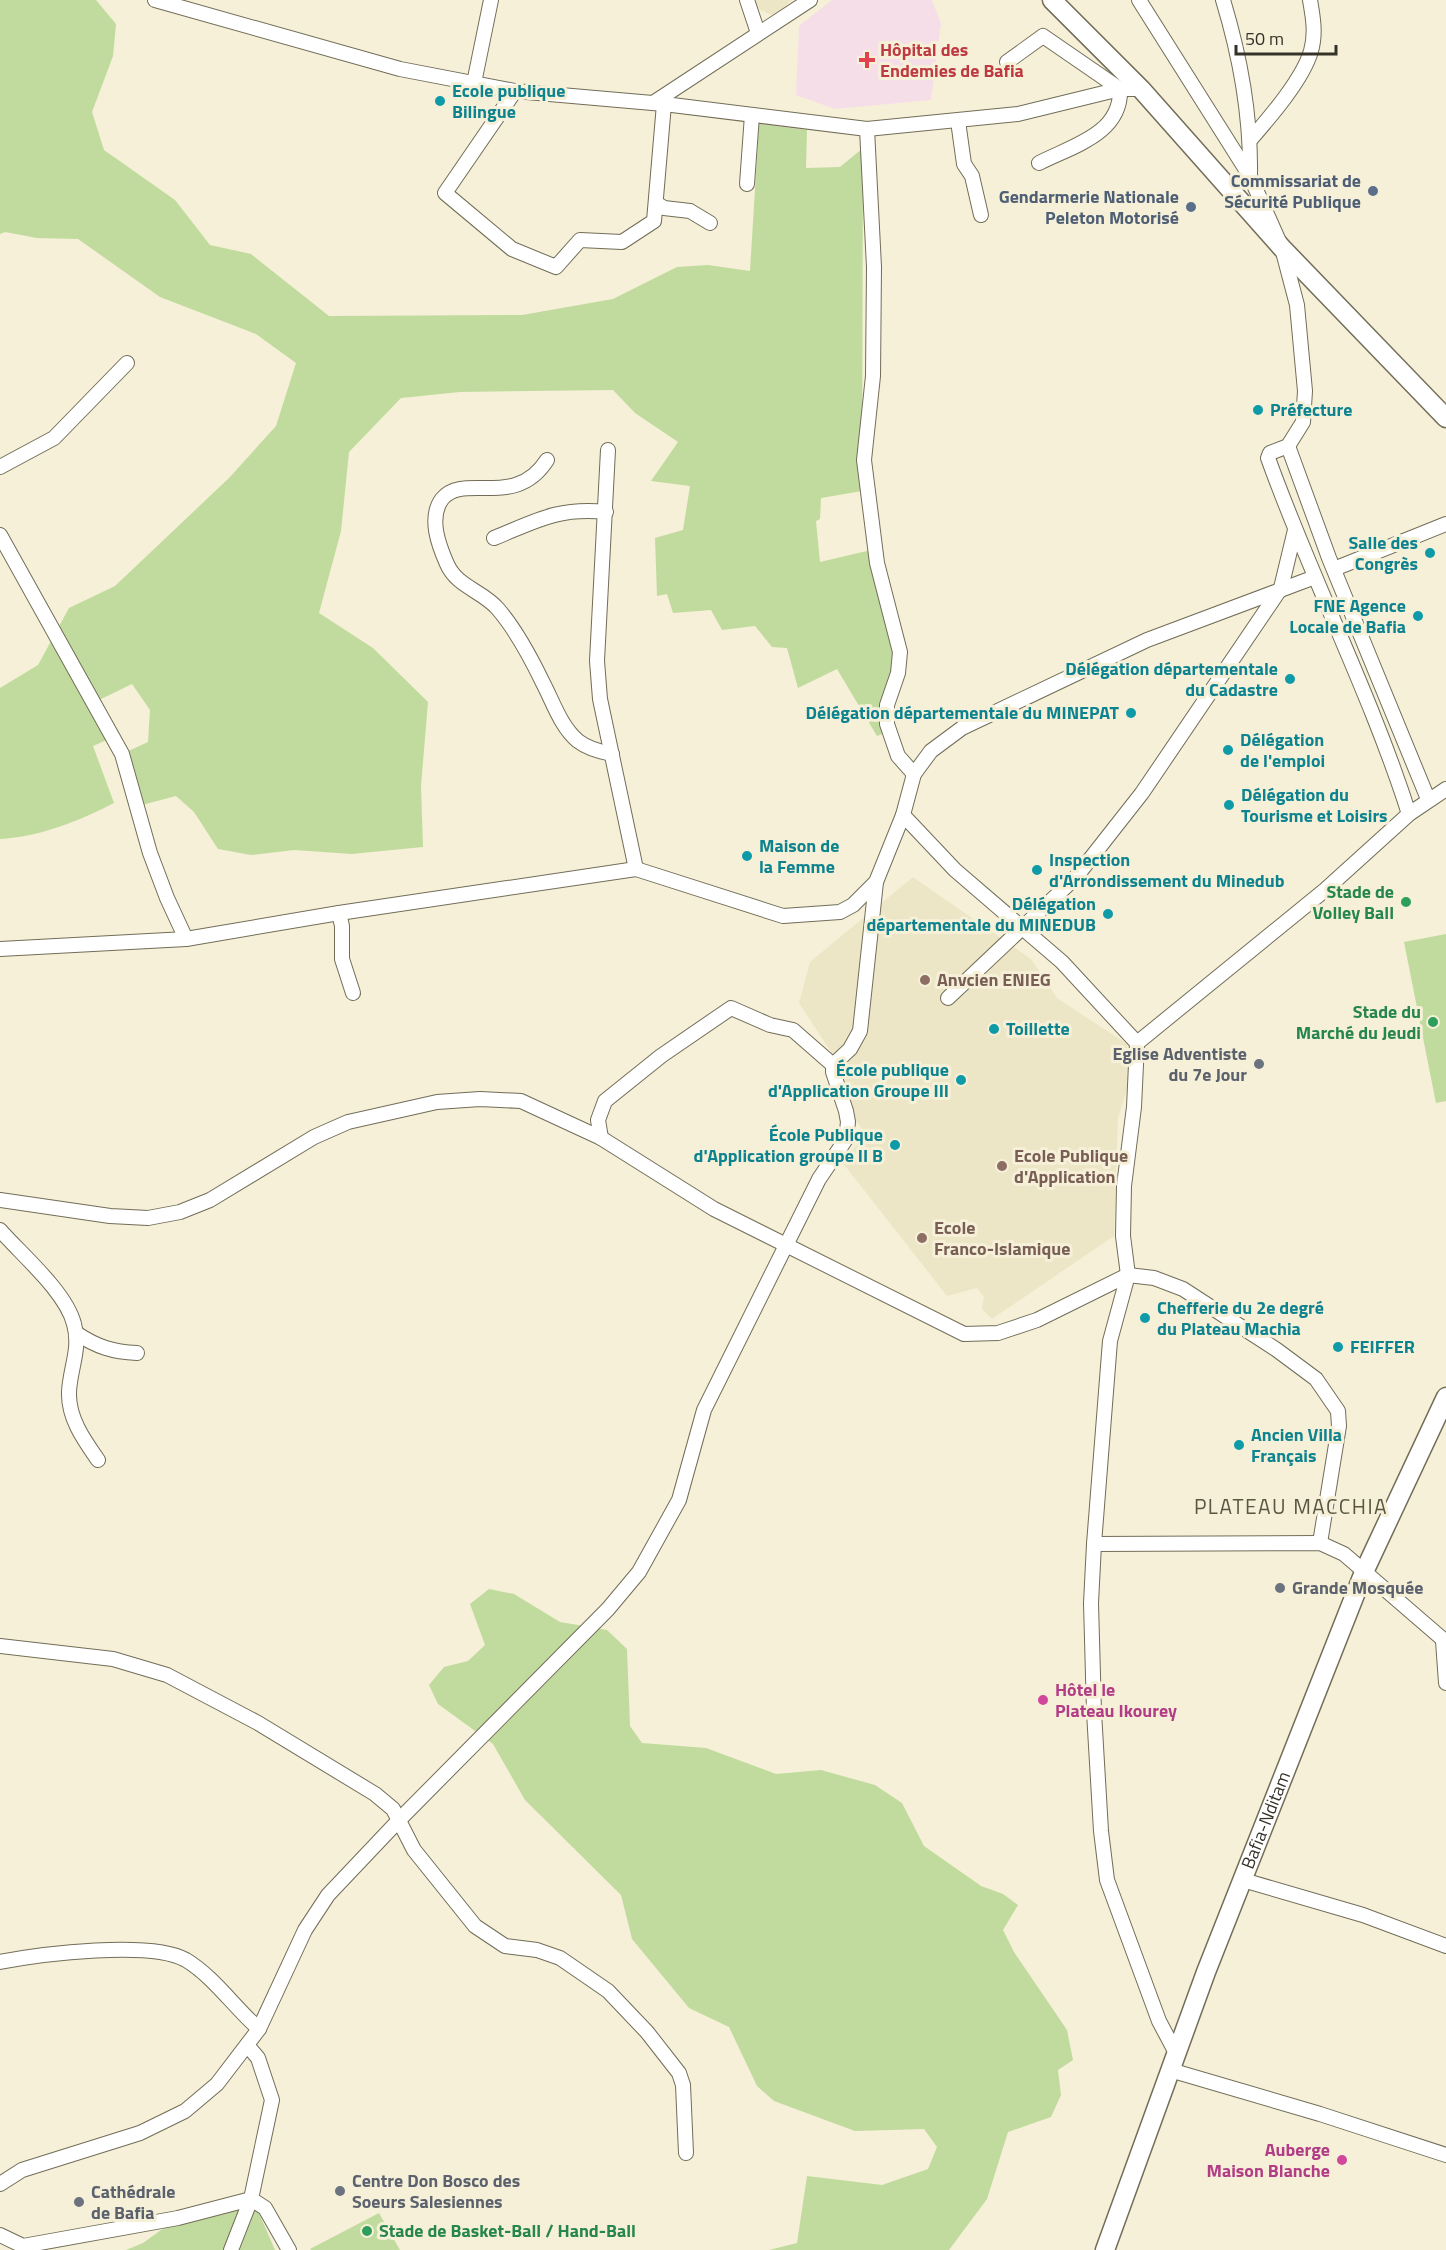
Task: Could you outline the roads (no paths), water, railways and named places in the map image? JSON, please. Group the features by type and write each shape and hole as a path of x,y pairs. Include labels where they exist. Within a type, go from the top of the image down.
{"main road":[{"path":"1052,0 1141,89 1282,248 1446,418"},
{"name":"Bafia-Nditam","path":"1105,2250 1176,2053 1364,1572 1446,1397"}],"street":[{"path":"155,0 400,69 515,91 658,103 867,129 1018,114 1120,89 1141,89"},
{"path":"474,83 491,0"},
{"path":"747,0 758,33"},
{"path":"658,103 758,33 810,0"},
{"path":"1139,0 1250,176 1282,248 1297,305 1305,391 1303,422 1288,446 1270,453 1268,458 1294,530 1391,759 1409,814"},
{"path":"1223,0 1233,34 1251,139 1250,176"},
{"path":"1251,139 1290,87 1311,51 1314,23 1310,0"},
{"path":"1007,62 1043,36 1120,89 1121,99 1108,125 1081,144 1039,163"},
{"path":"515,91 445,193 512,249 556,267 580,240 622,242 654,221 658,103"},
{"path":"747,184 752,115"},
{"path":"958,121 964,164 972,176 981,215"},
{"path":"867,129 874,267 873,376 864,460 877,563 900,652 898,673 886,705 887,724 898,756 914,774"},
{"path":"656,203 664,208 690,211 710,223"},
{"path":"0,467 54,438 127,363"},
{"path":"1288,446 1332,563 1428,799"},
{"path":"608,450 597,661 600,699 636,869"},
{"path":"547,460 539,473 524,483 505,488 469,489 451,493 443,498 435,522 436,532 453,574 498,608 533,663 566,728 579,741 612,754"},
{"path":"494,538 554,513 579,509 606,512"},
{"path":"0,2184 22,2170 140,2133 185,2111 217,2084 259,2029 305,1930 322,1904 400,1819 594,1625 639,1572 679,1500 704,1410 819,1179 848,1132 846,1112 832,1072 833,1065 850,1049 860,1031 876,882 903,815 914,774 931,751 962,728 1119,652 1281,588 1332,563 1446,524"},
{"path":"948,998 1076,877 1112,833 1281,588 1294,530"},
{"path":"0,535 122,754 150,853 166,898 186,939"},
{"path":"1137,1043 1325,890 1409,814 1446,789"},
{"path":"903,815 955,870 1062,962 1137,1043 1134,1107 1124,1186 1123,1236 1128,1275 1110,1341 1090,1603 1094,1713 1101,1831 1107,1880 1159,2021 1176,2053"},
{"path":"0,949 186,939 339,913 636,869 783,916 840,912 853,905 876,882"},
{"path":"339,913 342,926 342,959 353,993"},
{"path":"601,1138 598,1120 605,1101 661,1056 732,1008 770,1025 793,1029 833,1065"},
{"path":"0,1200 110,1216 147,1218 180,1212 210,1200 314,1137 348,1122 437,1102 480,1099 521,1101 601,1138 714,1209 964,1334 998,1333 1037,1320 1128,1275 1154,1278 1183,1290 1277,1350 1316,1379 1338,1410 1339,1426 1320,1543"},
{"path":"0,1230 67,1306 78,1343 69,1393 71,1403 79,1432 98,1460"},
{"path":"76,1333 93,1344 114,1352 137,1353"},
{"path":"1094,1544 1320,1543 1344,1554 1445,1641 1446,1683"},
{"path":"0,1646 113,1659 167,1676 258,1724 375,1794 400,1819 414,1850 475,1926 505,1946 537,1950 560,1958 609,1991 647,2032 679,2073 683,2085 686,2153"},
{"path":"1243,1880 1363,1915 1446,1946"},
{"path":"0,1962 38,1954 166,1952 201,1971 259,2029"},
{"path":"231,2250 251,2199 272,2100 258,2058 247,2045"},
{"path":"1170,2070 1320,2114 1446,2155"},
{"path":"0,2235 24,2246 178,2218 251,2199 264,2208 290,2250"}],"place":[{"name":"Hôpital des Endemies de Bafia","path":"867,60"},
{"name":"Ecole publique Bilingue","path":"440,101"},
{"name":"Commissariat de Sécurité Publique","path":"1373,191"},
{"name":"Gendarmerie Nationale Peleton Motorisé","path":"1191,207"},
{"name":"Préfecture","path":"1258,410"},
{"name":"Salle des Congrès","path":"1430,553"},
{"name":"FNE Agence Locale de Bafia","path":"1418,616"},
{"name":"Délégation départementale du Cadastre","path":"1290,679"},
{"name":"Délégation départementale du MINEPAT","path":"1131,713"},
{"name":"Délégation de l'emploi","path":"1228,750"},
{"name":"Délégation du Tourisme et Loisirs","path":"1229,805"},
{"name":"Maison de la Femme","path":"747,856"},
{"name":"Inspection d'Arrondissement du Minedub","path":"1037,870"},
{"name":"Stade de Volley Ball","path":"1406,902"},
{"name":"Délégation départementale du MINEDUB","path":"1108,914"},
{"name":"Anvcien ENIEG","path":"925,980"},
{"name":"Stade du Marché du Jeudi","path":"1433,1022"},
{"name":"Toillette","path":"994,1029"},
{"name":"Eglise Adventiste du 7e Jour","path":"1259,1064"},
{"name":"École publique d'Application Groupe III","path":"961,1080"},
{"name":"École Publique d'Application groupe II B","path":"895,1145"},
{"name":"Ecole Publique d'Application","path":"1002,1166"},
{"name":"Ecole Franco-Islamique","path":"922,1238"},
{"name":"Chefferie du 2e degré du Plateau Machia","path":"1145,1318"},
{"name":"FEIFFER","path":"1338,1347"},
{"name":"Ancien Villa Français","path":"1239,1445"},
{"name":"Grande Mosquée","path":"1280,1588"},
{"name":"Hôtel le Plateau Ikourey","path":"1043,1700"},
{"name":"Auberge Maison Blanche","path":"1342,2160"},
{"name":"Centre Don Bosco des Soeurs Salesiennes","path":"340,2191"},
{"name":"Cathédrale de Bafia","path":"79,2202"},
{"name":"Stade de Basket-Ball / Hand-Ball","path":"367,2231"}],"district":[{"name":"PLATEAU MACCHIA","path":"1291,1507"}]}
